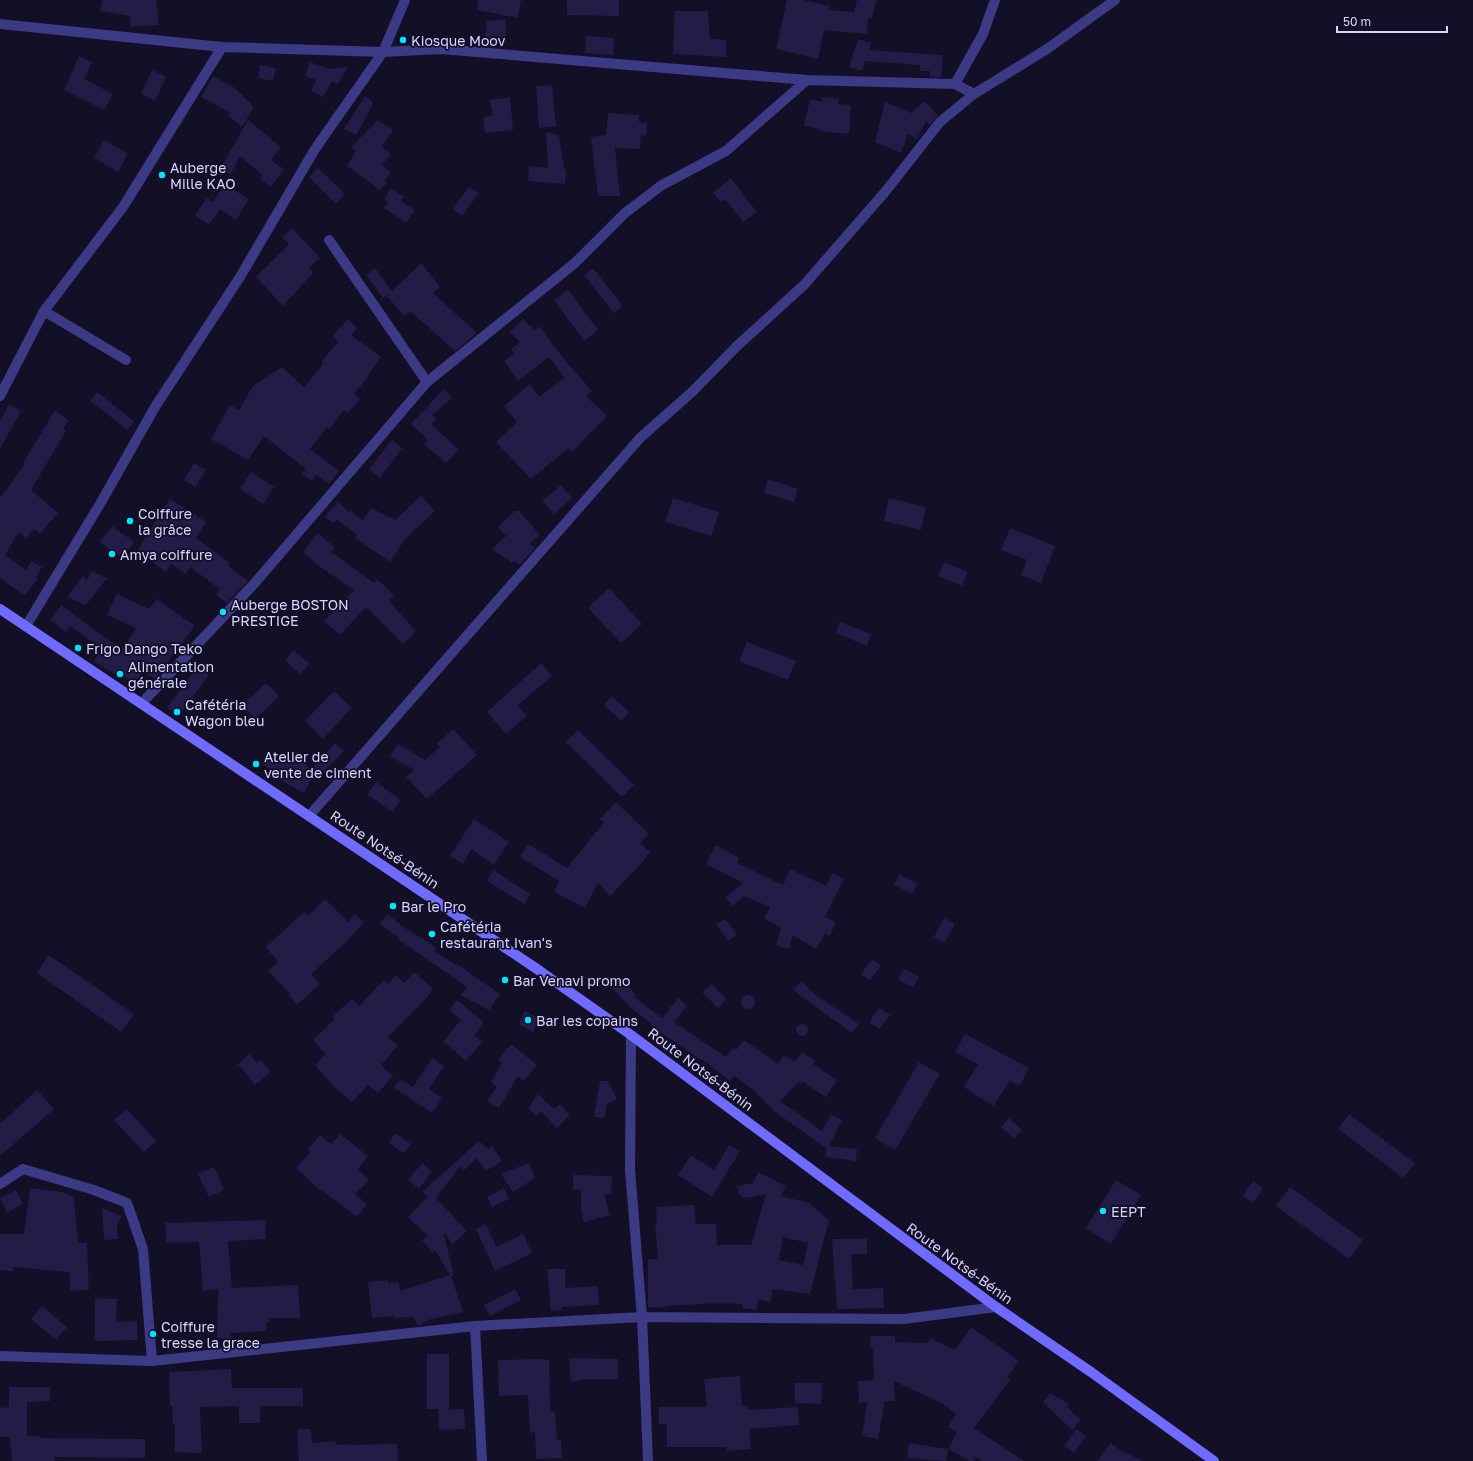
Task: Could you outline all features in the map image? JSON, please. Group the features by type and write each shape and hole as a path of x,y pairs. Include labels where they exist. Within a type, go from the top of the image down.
{"main road":[{"name":"Route Notsé-Bénin","path":"0,609 534,966 631,1035 996,1307 1091,1372 1214,1461"}],"street":[{"path":"26,626 100,504 155,407 240,277 315,149 383,52 405,0"},
{"path":"955,84 983,34 995,0"},
{"path":"309,816 640,438 692,392 737,346 804,285 885,192 940,122 974,94 1047,49 1115,0"},
{"path":"0,24 222,47 383,52 441,49 807,80 955,84 974,94"},
{"path":"0,396 44,311 123,207 222,47"},
{"path":"142,703 254,584 427,382 575,263 625,213 662,185 726,151 807,80"},
{"path":"329,240 427,382"},
{"path":"44,311 126,360"},
{"path":"631,1035 630,1170 642,1316 648,1461"},
{"path":"0,1184 23,1169 94,1190 127,1203 143,1250 152,1361"},
{"path":"0,1356 152,1361 475,1326 642,1316 904,1319 996,1307"},
{"path":"475,1326 482,1461"}],"building":[{"path":"102,0 156,0 159,25 131,27 130,16 100,11"},
{"path":"478,0 521,0 518,18 477,10"},
{"path":"567,0 619,0 619,16 567,15"},
{"path":"787,0 803,0 830,6 828,10 854,12 857,0 876,0 872,19 868,18 867,34 824,30 818,59 776,49"},
{"path":"675,11 708,11 710,39 726,40 726,57 673,54"},
{"path":"506,19 506,44 485,43 487,21"},
{"path":"586,36 614,38 613,55 585,53"},
{"path":"858,39 871,43 869,50 943,55 941,77 930,77 930,71 920,71 920,65 865,61 862,71 849,67"},
{"path":"79,56 92,62 84,79 113,94 104,110 64,90"},
{"path":"310,62 329,69 348,67 338,84 332,81 323,97 311,90 316,80 305,76"},
{"path":"260,65 276,68 273,81 258,78"},
{"path":"152,70 166,77 155,101 141,94"},
{"path":"213,76 235,88 254,107 242,127 228,115 230,113 201,97"},
{"path":"552,85 556,126 539,128 536,86"},
{"path":"365,96 372,101 372,106 356,135 344,129"},
{"path":"510,97 513,130 485,133 483,117 493,116 490,100"},
{"path":"822,97 839,99 838,104 851,105 849,134 820,131 820,129 804,126 810,99 822,102"},
{"path":"924,101 938,115 930,125 926,121 917,139 908,134 901,153 875,142 885,102 911,113"},
{"path":"608,113 639,115 639,122 647,123 646,136 641,135 640,149 615,148 620,196 598,196 591,137 606,135"},
{"path":"248,120 281,147 271,160 284,169 271,187 260,179 262,175 240,156 230,175 220,169"},
{"path":"378,120 393,130 382,147 391,154 382,165 391,173 385,180 387,182 380,190 347,166 356,151 351,147"},
{"path":"546,132 559,135 564,169 566,170 565,184 528,181 529,166 548,168"},
{"path":"104,140 128,154 118,172 94,158"},
{"path":"318,168 345,194 336,204 309,177"},
{"path":"731,178 757,212 743,222 725,199 721,202 713,193"},
{"path":"225,184 249,199 236,220 220,209 209,225 195,215 207,198 213,202"},
{"path":"469,187 479,193 462,216 453,209"},
{"path":"391,188 404,197 401,201 415,210 406,223 384,208 388,202 384,199"},
{"path":"292,228 320,258 309,268 313,273 283,306 256,277 289,244 282,237"},
{"path":"421,263 440,287 433,293 477,333 455,351 410,311 404,316 387,296 389,294 383,298 366,275 375,268 392,291"},
{"path":"593,268 623,306 614,313 584,275"},
{"path":"568,290 598,330 584,341 554,300"},
{"path":"348,319 357,328 351,335 381,357 368,375 369,376 354,394 360,399 348,413 344,410 330,429 327,427 310,449 339,471 329,484 316,475 312,481 302,474 306,469 264,436 248,460 211,439 230,405 239,410 253,386 282,367 304,387 323,364 321,362 338,342 333,335"},
{"path":"523,319 535,330 539,326 564,359 592,391 586,396 607,416 572,452 569,448 531,479 496,442 517,422 504,406 530,384 539,397 565,378 549,357 518,381 504,361 514,354 511,349 520,342 510,332"},
{"path":"444,389 452,398 432,415 436,419 431,424 459,450 446,463 424,444 428,440 411,424"},
{"path":"97,392 134,421 128,430 90,401"},
{"path":"9,404 21,411 0,449 0,421"},
{"path":"55,410 69,421 63,429 66,431 31,490 58,513 40,534 34,529 26,538 19,532 5,555 26,570 31,561 42,567 36,577 38,578 25,596 0,578 0,498 25,464 23,463"},
{"path":"392,440 402,448 380,478 369,469"},
{"path":"194,463 206,470 195,487 184,480"},
{"path":"251,472 274,487 263,504 240,489"},
{"path":"768,479 798,489 794,502 764,493"},
{"path":"561,485 572,498 554,514 542,501"},
{"path":"421,496 435,511 405,539 390,562 355,538 357,535 337,519 334,523 324,517 338,502 349,512 350,510 363,521 371,508 395,520"},
{"path":"673,498 719,512 711,536 665,522"},
{"path":"889,498 926,507 921,530 884,521"},
{"path":"170,499 206,522 196,538 230,563 228,566 248,581 227,603 216,595 220,589 190,567 186,574 171,564 166,572 137,551"},
{"path":"515,511 519,511 540,535 529,544 535,548 520,565 514,561 512,563 492,549 506,536 498,527"},
{"path":"112,526 134,542 122,558 100,542"},
{"path":"1010,528 1055,546 1041,583 1021,575 1027,560 1001,550"},
{"path":"318,533 335,548 331,552 374,583 377,579 394,595 389,601 416,631 403,644 366,607 340,635 324,621 354,590 319,566 303,552"},
{"path":"944,562 968,572 962,586 938,576"},
{"path":"92,571 107,578 86,605 67,597 83,576 87,580"},
{"path":"609,588 642,624 621,643 588,608"},
{"path":"117,594 149,609 157,599 195,626 155,679 143,671 135,683 122,675 120,677 94,662 101,648 70,626 66,632 50,620 61,605 122,650 136,628 107,615"},
{"path":"840,622 871,634 867,646 836,633"},
{"path":"747,642 796,661 788,680 739,661"},
{"path":"294,650 310,664 300,674 285,660"},
{"path":"541,663 552,676 518,705 527,716 506,734 487,712"},
{"path":"198,666 209,675 178,716 167,708"},
{"path":"266,683 279,696 255,719 242,706"},
{"path":"334,691 352,708 323,739 305,721"},
{"path":"612,696 629,712 621,721 604,705"},
{"path":"453,729 477,755 427,799 406,777 414,770 390,756 398,744 425,760 440,747 436,744"},
{"path":"578,730 634,785 622,797 566,742"},
{"path":"335,743 344,751 318,778 314,774 304,793 275,777 276,775 263,764 273,752 283,761 291,752 311,769"},
{"path":"376,782 401,800 392,812 367,794"},
{"path":"616,802 649,834 640,843 650,852 640,865 610,896 598,883 585,908 554,892 559,881 520,857 528,844 567,868 604,822 600,819"},
{"path":"474,819 509,842 494,865 471,849 463,864 450,856"},
{"path":"716,845 739,858 737,863 783,885 790,869 826,886 832,873 844,879 825,917 836,922 830,936 825,934 816,949 793,935 789,949 776,945 781,928 764,918 770,907 744,896 733,906 725,898 743,883 706,864"},
{"path":"493,870 530,894 524,904 487,881"},
{"path":"899,874 917,883 913,894 894,885"},
{"path":"325,899 348,922 355,914 364,922 347,941 311,974 320,984 297,1005 288,994 290,993 268,971 278,962 266,947 304,912 308,916"},
{"path":"387,914 405,928 436,947 434,951 456,965 457,964 500,994 489,1010 460,995 467,987 398,939 399,938 380,924"},
{"path":"944,918 955,924 944,943 934,937"},
{"path":"724,919 728,922 737,935 728,941 716,924"},
{"path":"49,955 134,1014 121,1032 37,973"},
{"path":"872,959 881,965 870,981 861,974"},
{"path":"904,969 919,977 913,987 898,980"},
{"path":"414,972 433,989 424,1001 388,1037 398,1046 381,1065 393,1076 378,1093 368,1085 352,1102 335,1088 315,1065 326,1054 313,1040 335,1019 333,1016 352,999 359,1006 384,980 388,984 396,975 404,983"},
{"path":"621,978 636,995 634,997 662,1018 678,998 687,1006 674,1022 726,1057 733,1048 736,1050 744,1040 778,1064 784,1055 795,1062 802,1052 815,1061 813,1064 837,1080 826,1097 802,1081 801,1084 799,1082 780,1101 822,1131 831,1114 842,1120 829,1146 857,1149 856,1161 825,1157 826,1148 775,1112 753,1090 734,1076 730,1081 702,1059 701,1060 651,1026 652,1024 631,1008 610,986"},
{"path":"801,981 817,996 859,1024 852,1033 793,990"},
{"path":"711,984 727,999 718,1008 702,992"},
{"path":"748,995 753,997 755,1002 753,1007 748,1009 743,1007 741,1002 743,997"},
{"path":"457,1000 484,1022 474,1035 482,1042 466,1061 443,1041 461,1020 449,1010"},
{"path":"879,1008 890,1015 879,1029 869,1022"},
{"path":"525,1011 540,1019 533,1032 520,1025 520,1021"},
{"path":"800,1024 804,1024 808,1030 804,1036 800,1036 796,1032 796,1028"},
{"path":"965,1034 1029,1068 1020,1086 1010,1081 993,1106 964,1087 978,1064 955,1052"},
{"path":"511,1044 537,1065 524,1081 518,1076 499,1108 487,1101 497,1087 491,1082 502,1063 498,1060"},
{"path":"249,1054 257,1063 261,1060 271,1072 255,1085 238,1064"},
{"path":"432,1058 444,1066 429,1089 442,1098 432,1113 394,1088 400,1079 413,1087"},
{"path":"919,1062 940,1074 895,1150 875,1138"},
{"path":"600,1081 608,1081 617,1099 607,1104 605,1118 594,1117"},
{"path":"37,1090 54,1109 0,1156 0,1124"},
{"path":"538,1094 554,1109 560,1104 570,1115 557,1128 541,1111 536,1116 528,1108"},
{"path":"127,1109 156,1141 144,1152 114,1120"},
{"path":"1349,1114 1415,1163 1403,1178 1338,1129"},
{"path":"1009,1118 1022,1130 1014,1139 1001,1127"},
{"path":"395,1133 411,1144 404,1153 389,1143"},
{"path":"340,1134 368,1156 358,1169 369,1180 355,1194 367,1204 357,1217 323,1191 322,1192 296,1168 311,1152 308,1149 320,1135 331,1144"},
{"path":"479,1141 488,1149 492,1146 502,1161 486,1171 477,1158 464,1170 460,1166 436,1198 467,1231 452,1245 446,1234 444,1235 454,1275 451,1276 463,1312 431,1319 418,1326 413,1317 394,1318 394,1316 372,1318 368,1282 388,1280 388,1283 399,1282 400,1291 450,1275 435,1250 432,1253 422,1240 428,1236 408,1217 428,1196 422,1192"},
{"path":"729,1145 740,1151 712,1197 678,1175 691,1155 714,1170"},
{"path":"422,1163 432,1171 419,1189 408,1180"},
{"path":"529,1163 535,1178 513,1192 501,1174"},
{"path":"214,1167 224,1190 209,1197 198,1174"},
{"path":"758,1172 786,1186 781,1196 809,1203 829,1220 810,1294 773,1289 770,1302 758,1299 757,1310 742,1308 743,1304 720,1303 665,1306 665,1308 648,1307 648,1259 658,1259 655,1222 657,1222 656,1207 694,1205 696,1224 716,1224 717,1245 751,1245 766,1194 745,1198 739,1195 737,1186 753,1183","holes":["783,1237 808,1243 803,1265 779,1260"]},
{"path":"573,1175 612,1176 611,1194 604,1194 610,1215 584,1222 581,1211 581,1190 573,1189"},
{"path":"1116,1180 1141,1195 1111,1244 1086,1228"},
{"path":"1253,1181 1263,1188 1253,1203 1243,1196"},
{"path":"1290,1187 1363,1240 1349,1259 1276,1206"},
{"path":"30,1188 62,1192 74,1197 78,1243 87,1243 89,1290 70,1291 69,1272 13,1267 13,1271 0,1270 0,1234 24,1234"},
{"path":"504,1188 509,1199 492,1207 487,1197"},
{"path":"16,1190 23,1203 7,1213 0,1198"},
{"path":"102,1208 121,1216 117,1227 118,1239 104,1240"},
{"path":"265,1220 266,1239 228,1241 232,1288 298,1285 300,1318 268,1318 269,1322 266,1323 266,1331 231,1333 231,1339 217,1338 218,1289 203,1291 199,1242 166,1243 165,1223"},
{"path":"486,1224 496,1247 523,1234 532,1253 495,1271 476,1229"},
{"path":"832,1239 867,1239 867,1254 851,1254 853,1289 883,1288 884,1308 837,1309"},
{"path":"547,1269 565,1269 565,1288 598,1286 599,1305 561,1307 562,1310 551,1311"},
{"path":"515,1289 521,1300 490,1316 484,1305"},
{"path":"95,1298 117,1299 116,1322 137,1321 137,1340 95,1341"},
{"path":"42,1306 67,1327 56,1340 31,1319"},
{"path":"971,1327 1019,1361 1007,1378 1010,1380 974,1428 1024,1461 982,1461 975,1457 973,1461 970,1461 948,1449 957,1432 948,1427 956,1414 941,1403 894,1381 895,1401 885,1401 878,1439 862,1436 867,1402 859,1403 858,1381 874,1380 873,1349 871,1349 870,1336 895,1336 895,1342 928,1343 930,1338 955,1350"},
{"path":"427,1354 449,1354 449,1410 464,1409 465,1429 439,1430 438,1409 427,1409"},
{"path":"569,1358 618,1359 618,1379 582,1379 583,1380 571,1382"},
{"path":"498,1360 549,1360 550,1412 555,1412 557,1440 561,1440 562,1458 536,1459 535,1432 530,1433 528,1395 499,1396"},
{"path":"231,1369 232,1388 303,1388 303,1406 260,1406 260,1423 239,1423 239,1406 200,1407 202,1453 175,1452 175,1424 173,1424 172,1406 170,1406 169,1372"},
{"path":"740,1376 742,1406 747,1406 748,1410 798,1407 799,1425 749,1429 751,1449 727,1451 727,1447 667,1447 667,1424 659,1424 659,1407 707,1407 704,1379"},
{"path":"795,1383 822,1383 821,1404 795,1403"},
{"path":"9,1387 50,1387 50,1401 27,1402 27,1436 39,1436 39,1438 145,1439 145,1458 54,1457 54,1461 12,1461 10,1437 0,1437 0,1408 9,1407"},
{"path":"1050,1393 1069,1404 1067,1407 1081,1420 1072,1430 1043,1402"},
{"path":"297,1429 311,1429 312,1443 335,1441 336,1445 397,1444 398,1461 299,1461"},
{"path":"1076,1429 1086,1436 1074,1453 1064,1446"},
{"path":"909,1443 948,1449 946,1461 907,1458"},
{"path":"1111,1443 1120,1450 1143,1461 1097,1461"}],"place":[{"name":"Kiosque Moov","path":"403,40"},
{"name":"Auberge Mille KAO","path":"162,175"},
{"name":"Coiffure la grâce","path":"130,521"},
{"name":"Amya coiffure","path":"112,554"},
{"name":"Auberge BOSTON PRESTIGE","path":"223,612"},
{"name":"Frigo Dango Teko","path":"78,648"},
{"name":"Alimentation générale","path":"120,674"},
{"name":"Cafétéria Wagon bleu","path":"177,712"},
{"name":"Atelier de vente de ciment","path":"256,764"},
{"name":"Bar le Pro","path":"393,906"},
{"name":"Cafétéria restaurant Ivan's","path":"432,934"},
{"name":"Bar Venavi promo","path":"505,980"},
{"name":"Bar les copains","path":"528,1020"},
{"name":"EEPT","path":"1103,1211"},
{"name":"Coiffure tresse la grace","path":"153,1334"}]}
